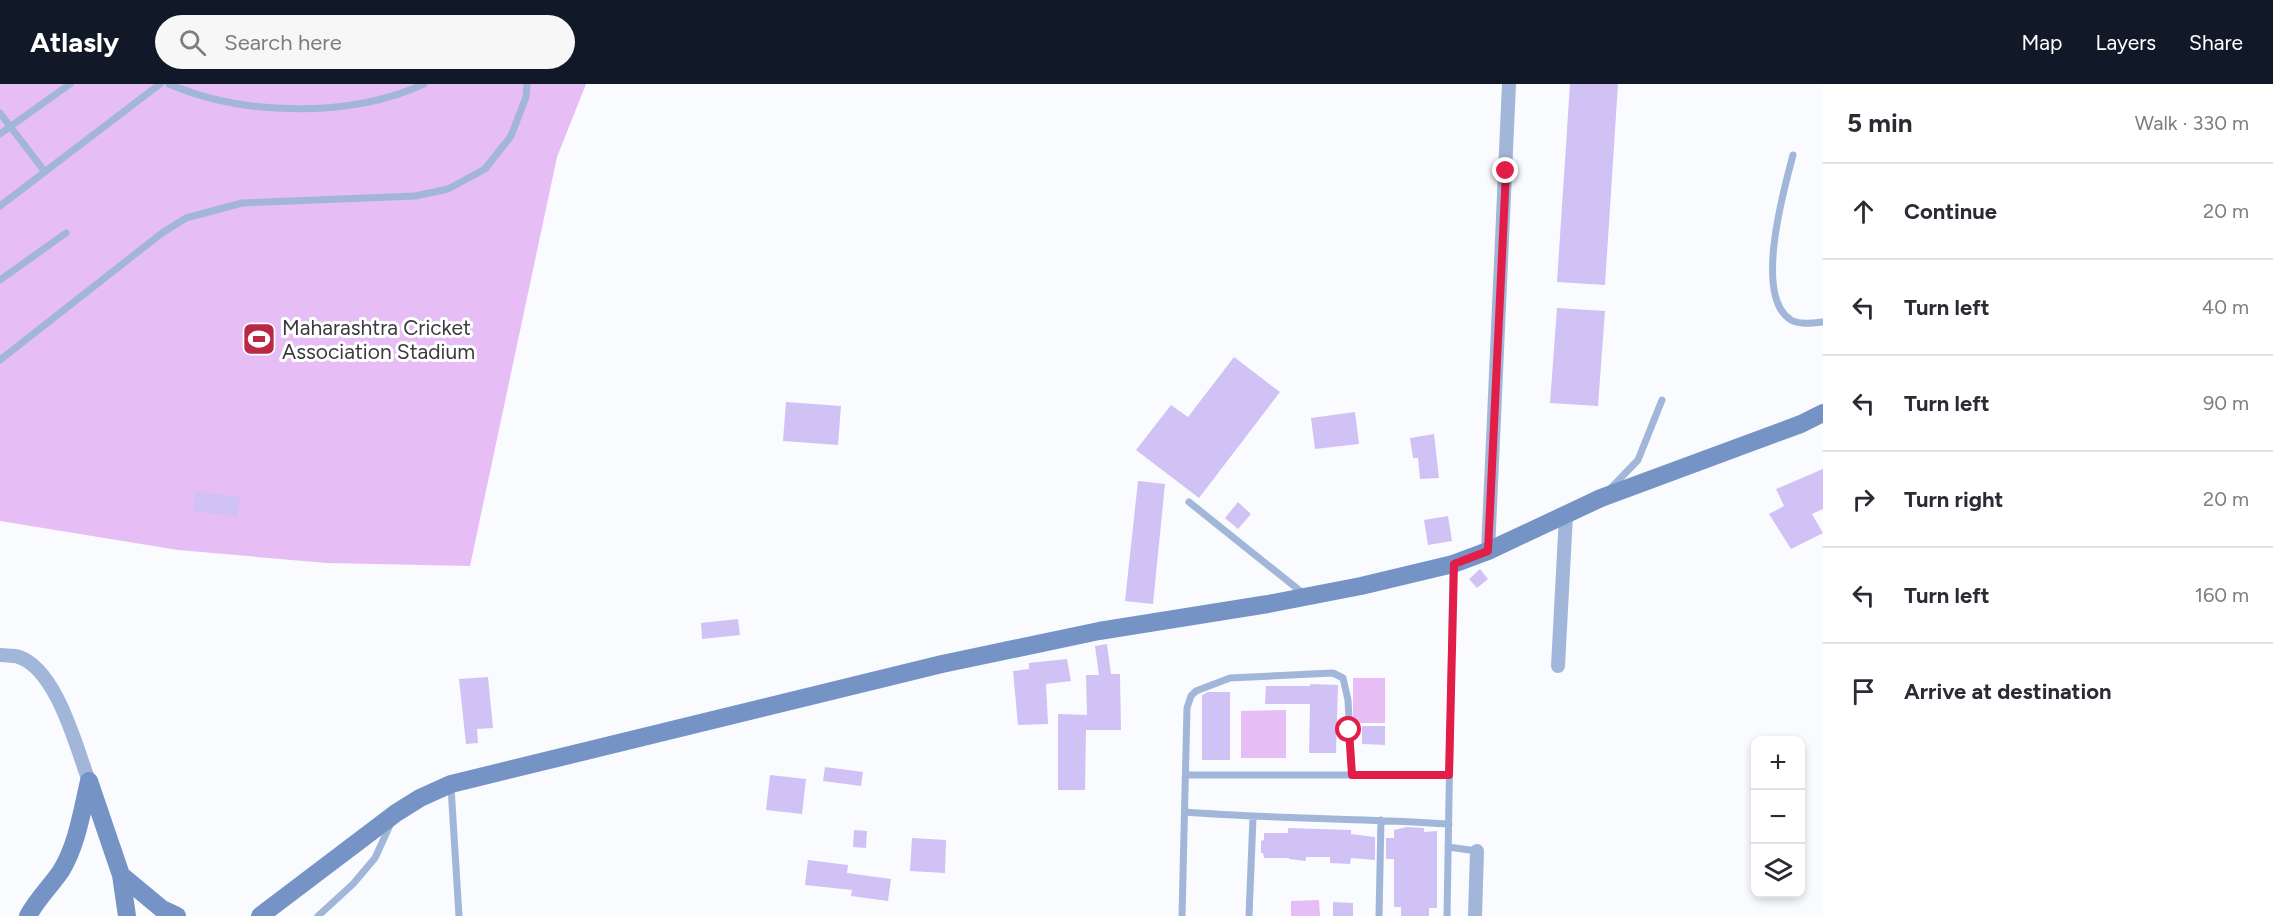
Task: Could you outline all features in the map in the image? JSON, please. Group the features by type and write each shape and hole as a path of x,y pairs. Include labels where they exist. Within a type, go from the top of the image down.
{"street":[{"path":"1488,551 1509,84"},
{"path":"260,916 396,813 420,798 451,784 942,664 1099,631 1307,596 1454,564 1488,551 1601,498 1791,428 1823,413"},
{"path":"1558,666 1566,515"},
{"path":"0,655 19,657 41,671 54,689 121,875 127,916"},
{"path":"28,916 37,899 60,871 72,848 89,782"},
{"path":"1474,916 1477,851"},
{"path":"121,875 162,909 177,916"}],"lane":[{"path":"0,134 70,84"},
{"path":"0,206 160,84"},
{"path":"169,84 192,94 264,108 336,107 408,92 424,84"},
{"path":"0,360 162,233 186,218 242,203 415,196 448,189 485,169 511,136 526,97 527,84"},
{"path":"0,113 45,172"},
{"path":"1793,155 1778,211 1774,238 1773,277 1776,299 1792,321 1805,324 1823,322"},
{"path":"0,280 66,233"},
{"path":"1601,498 1638,460 1662,399"},
{"path":"1189,502 1307,596"},
{"path":"1447,916 1454,564"},
{"path":"1182,916 1187,708 1191,696 1196,691 1230,678 1333,674 1343,678 1348,700 1352,775"},
{"path":"1186,775 1449,775"},
{"path":"451,784 459,916"},
{"path":"1185,812 1253,817 1449,824"},
{"path":"318,916 353,884 375,858 396,813"},
{"path":"1249,916 1253,817"},
{"path":"1379,916 1381,820"},
{"path":"1448,847 1477,851"}],"shaded area":[{"name":"Maharashtra Cricket Association Stadium","path":"0,84 586,84 557,157 470,566 326,563 178,550 0,521"},
{"path":"1353,678 1385,678 1385,723 1353,723"},
{"path":"1286,710 1286,758 1241,758 1241,711"},
{"path":"1319,900 1320,916 1291,916 1291,901"}],"building":[{"path":"1570,84 1618,84 1605,285 1557,282"},
{"path":"1557,308 1605,311 1598,406 1550,403"},
{"path":"1234,357 1280,392 1199,498 1136,450 1171,405 1188,417"},
{"path":"786,402 841,406 838,445 783,441"},
{"path":"1355,412 1359,444 1315,449 1311,418"},
{"path":"1434,434 1439,478 1420,479 1418,458 1413,458 1410,438"},
{"path":"1823,469 1823,509 1812,514 1823,533 1791,549 1769,514 1784,506 1776,489"},
{"path":"1138,481 1165,484 1153,604 1125,601"},
{"path":"196,491 240,497 237,517 193,511"},
{"path":"1238,502 1251,514 1238,529 1225,518"},
{"path":"1448,516 1452,541 1428,545 1424,520"},
{"path":"1480,569 1488,579 1477,588 1469,579"},
{"path":"738,619 740,635 702,639 701,623"},
{"path":"1107,644 1111,674 1120,674 1121,730 1086,730 1085,790 1058,790 1058,714 1087,715 1086,675 1099,675 1095,646"},
{"path":"1067,659 1071,681 1046,684 1048,724 1018,725 1013,671 1029,669 1029,663"},
{"path":"488,677 493,728 477,729 478,743 466,744 459,679"},
{"path":"1310,684 1338,685 1336,753 1309,753 1310,704 1265,704 1266,686 1310,686"},
{"path":"1208,692 1230,692 1230,760 1202,760 1202,695"},
{"path":"1362,726 1385,726 1385,745 1362,744"},
{"path":"825,767 863,772 861,786 823,781"},
{"path":"770,775 806,779 802,814 766,810"},
{"path":"1407,827 1424,828 1424,832 1437,831 1437,908 1429,908 1429,916 1401,916 1401,907 1394,907 1394,859 1386,859 1386,838 1394,838 1394,830"},
{"path":"1288,828 1351,830 1351,834 1375,837 1375,860 1351,858 1350,864 1330,863 1330,857 1306,857 1306,861 1264,858 1261,853 1261,841 1264,840 1264,833 1288,833"},
{"path":"854,830 867,831 866,848 853,847"},
{"path":"912,838 946,840 945,873 910,871"},
{"path":"808,860 848,865 847,873 891,879 888,901 851,896 852,890 805,885"},
{"path":"1333,902 1353,903 1353,916 1333,916"}],"place":[{"name":"Maharashtra Cricket Association Stadium","path":"259,339"}],"route":[{"path":"1349,730 1352,775 1449,775 1454,564 1488,551 1506,171"}]}
